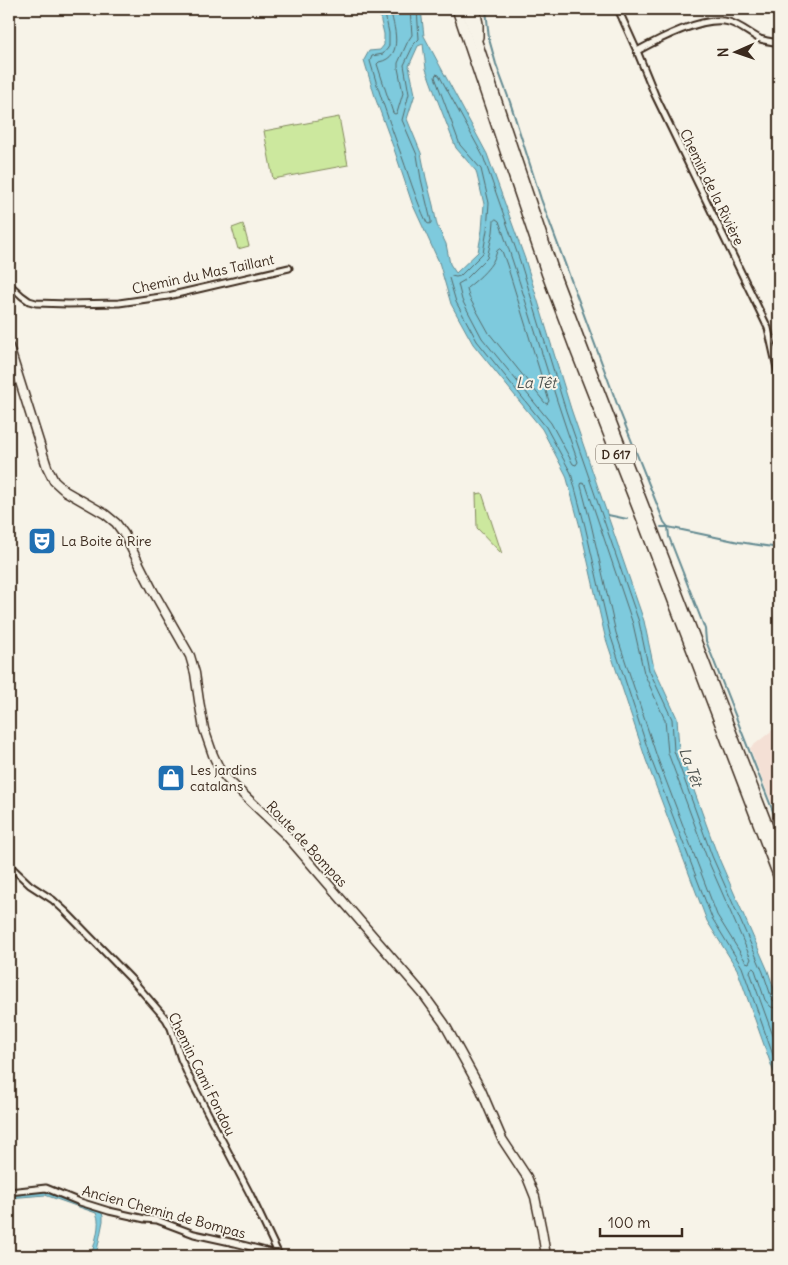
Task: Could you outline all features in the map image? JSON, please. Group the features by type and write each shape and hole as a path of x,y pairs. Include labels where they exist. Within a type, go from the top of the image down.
{"highway":[{"name":"D 617","path":"456,9 569,335 641,517 779,878"},
{"name":"D 617","path":"466,9 582,349 779,854"},
{"path":"474,9 478,24 478,45"}],"main road":[{"name":"Route de Bompas","path":"9,347 47,467 54,481 64,491 116,522 190,656 195,673 204,729 220,770 227,779 285,834 423,994 444,1023 481,1090 502,1139 527,1177 535,1197 546,1256"}],"street":[{"name":"Chemin de la Rivière","path":"618,9 659,103 768,328 779,377"},
{"path":"637,51 679,30 720,21 730,22 762,40 779,43"},
{"name":"Chemin du Mas Taillant","path":"9,284 29,301 36,303 119,303 168,296 289,268"},
{"name":"Chemin Cami Fondou","path":"9,865 30,885 53,900 65,911 134,981 166,1019 188,1075 282,1255"},
{"name":"Ancien Chemin de Bompas","path":"9,1192 46,1188 109,1211 157,1220 194,1234 282,1255"}],"shaded area":[{"path":"779,725 779,822 750,748"}],"green space":[{"path":"339,117 348,165 273,179 264,131"},
{"path":"243,224 249,246 238,249 232,228"},
{"path":"482,493 502,554 477,528 476,494"}],"water":[{"name":"La Têt","path":"378,9 421,9 424,36 487,154 525,259 571,409 644,621 654,668 677,718 679,749 717,854 768,971 779,1004 779,1087 737,969 707,921 646,760 605,636 566,475 542,429 473,344 451,304 439,262 412,203 364,60 369,51 380,50 384,45 384,34","holes":["423,44 426,69 456,148 476,171 484,204 478,252 456,273 450,264 446,244 437,225 421,153 407,119 415,94 409,66 418,46"]},
{"path":"46,1190 99,1210 103,1215 96,1256 91,1256 98,1228 96,1213 45,1195 9,1198 9,1193"}],"waterway":[{"path":"486,9 489,39 496,64 541,199 620,412 664,522 668,527 669,537 705,629 706,641 779,825"},
{"path":"608,515 627,519"},
{"path":"661,527 779,548"}],"place":[{"name":"La Boite à Rire","path":"42,541"},
{"name":"Les jardins catalans","path":"171,778"}]}
